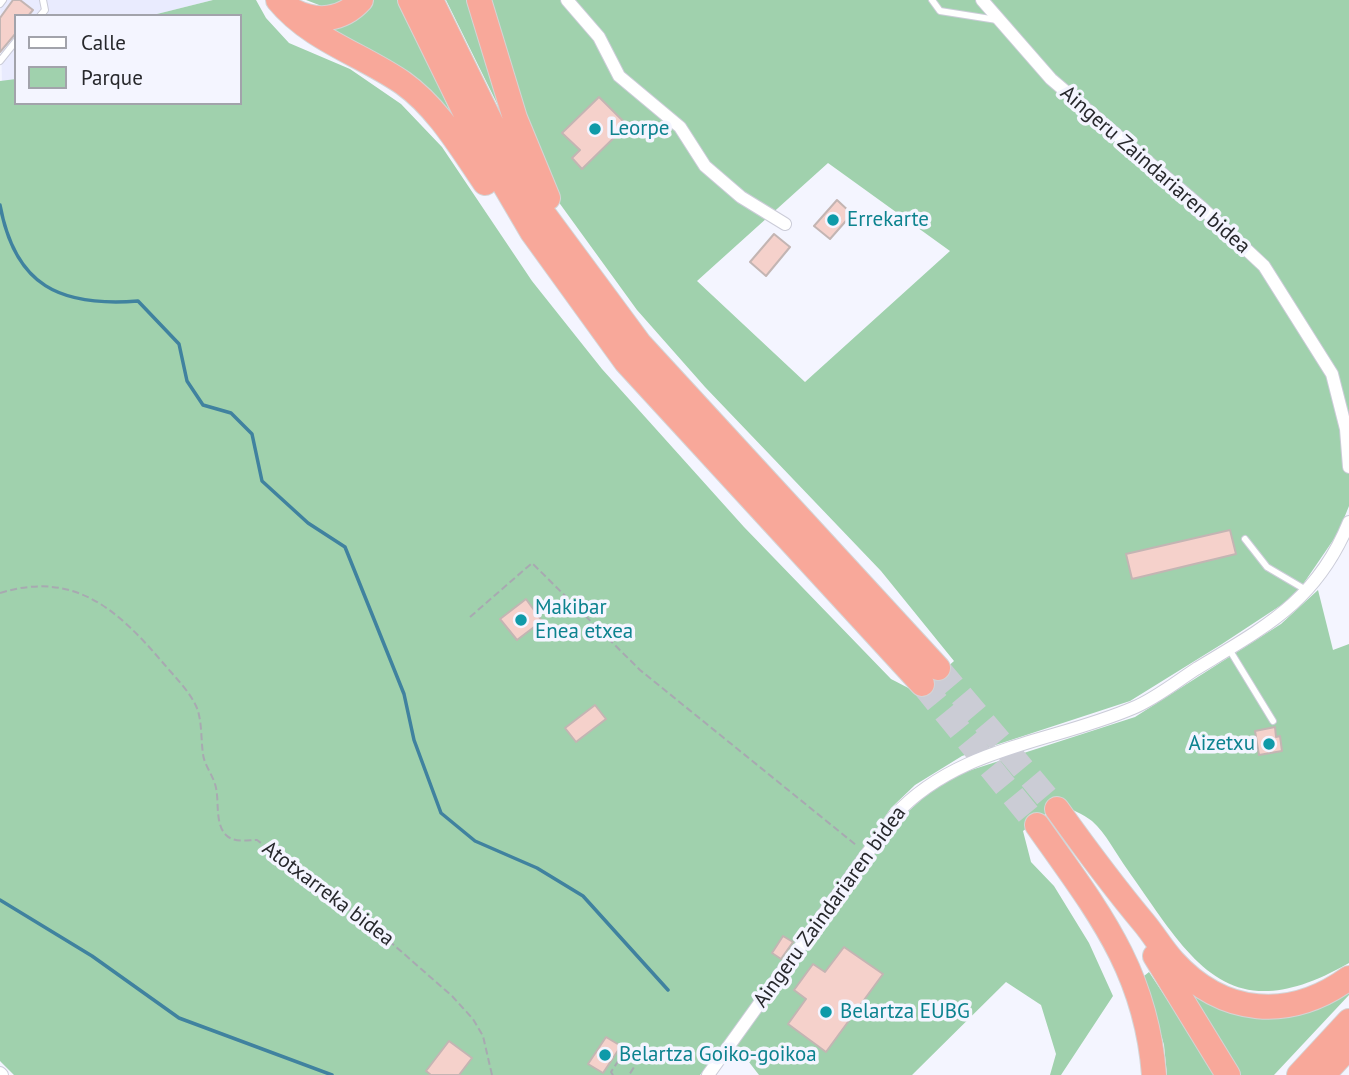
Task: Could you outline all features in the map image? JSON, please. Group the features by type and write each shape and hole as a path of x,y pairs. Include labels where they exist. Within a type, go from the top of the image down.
{"highway":[{"path":"280,3 307,17 330,18 353,8 360,0"},
{"path":"410,0 500,178 533,232 626,362"},
{"path":"280,3 306,29 384,71 420,97 459,145 573,307 930,676 648,353 579,262 513,167 431,0"},
{"path":"479,0 536,172 579,262"},
{"path":"1057,809 1105,876 1173,961 1192,979 1223,997 1259,1007 1297,1005 1324,994 1349,978"},
{"path":"1037,825 1109,926 1132,974 1143,1011 1154,1075"},
{"path":"1105,876 1228,1075"},
{"path":"1143,1011 1143,1075"},
{"path":"1299,1075 1349,1021"}],"street":[{"path":"567,0 599,37 619,76 680,127 705,166 741,197 785,224"},
{"name":"Aingeru Zaindariaren bidea","path":"982,0 1069,95 1201,207 1264,266 1332,374 1346,429 1349,467"},
{"name":"Aingeru Zaindariaren bidea","path":"708,1075 901,809 935,780 989,755 1134,708 1283,616 1307,591 1341,542 1349,522"}],"lane":[{"path":"932,0 940,11 999,20"},
{"path":"0,61 14,44"},
{"path":"1245,539 1267,567 1307,591"},
{"path":"1229,649 1273,721"}],"path":[{"path":"470,617 532,563 640,670 867,854"},
{"name":"Atotxarreka bidea","path":"0,593 19,587 60,587 86,595 118,614 174,676 198,709 203,757 216,785 219,822 226,835 236,841 257,840 421,966 473,1019 483,1036 492,1075"},
{"path":"613,1075 611,1072 626,1049 634,1048 641,1056 629,1075"}],"shaded area":[{"path":"0,0 213,0 157,14 14,14 14,80 2,83"}],"green space":[{"path":"213,0 256,0 266,18 289,43 350,69 401,104 442,147 532,281 602,369 744,527 891,679 918,693 954,661 881,571 705,387 637,310 518,146 446,0 1349,0 1349,506 1338,533 1295,596 1222,644 1130,701 962,756 915,785 891,808 761,995 700,1075 14,1075 0,1061 0,81 14,79 14,105 242,105 242,14 157,14","holes":["828,163 950,251 805,382 697,281"]},
{"path":"306,0 399,0 456,124 317,26 319,5"},
{"path":"1318,590 1333,650 1349,644 1349,963 1307,983 1272,991 1242,988 1217,977 1194,958 1172,932 1097,826 1085,816 1060,803 1023,831 1031,862 1054,886 1089,943 1113,996 1061,1075 1050,1075 1056,1054 1041,1005 1006,982 912,1075 759,1075 735,1044 900,819 933,789 965,772 1135,717 1281,624"},
{"path":"1149,972 1176,1013 1195,996 1235,1014 1349,989 1349,995 1274,1075 1167,1075 1164,1045 1144,976"}],"building":[{"path":"13,0 20,0 33,10 30,14 14,14 14,35 0,52 0,18"},
{"name":"Leorpe","path":"599,97 627,125 582,169 572,158 580,150 562,133"},
{"name":"Errekarte","path":"837,200 852,214 830,239 814,226"},
{"path":"774,234 790,247 766,276 750,262"},
{"path":"1230,530 1236,554 1132,579 1126,554"},
{"name":"Makibar Enea etxea","path":"526,599 542,621 517,640 500,619"},
{"path":"595,705 606,719 576,742 565,728"},
{"name":"Aizetxu","path":"1275,727 1276,737 1280,736 1282,751 1259,755 1255,731"},
{"path":"783,936 793,942 781,959 772,953"},
{"name":"Belartza EUBG","path":"844,947 883,974 826,1052 788,1024 806,999 794,990 813,964 825,972"},
{"name":"Belartza Goiko-goikoa","path":"606,1037 621,1046 603,1073 588,1064"},
{"path":"449,1041 472,1058 459,1075 431,1075 426,1071"}],"waterway":[{"path":"0,205 7,233 17,255 30,273 45,286 64,295 86,300 138,301 179,344 187,381 203,405 231,413 252,434 262,481 308,523 345,547 404,694 414,740 441,813 475,841 537,868 583,896 668,990"},
{"path":"0,900 92,956 179,1018 332,1075"}],"tunnel":[{"path":"938,668 1057,809"},
{"path":"922,684 1037,825"}],"place":[{"name":"Leorpe","path":"595,129"},
{"name":"Errekarte","path":"833,220"},
{"name":"Makibar Enea etxea","path":"521,620"},
{"name":"Aizetxu","path":"1269,744"},
{"name":"Belartza EUBG","path":"826,1012"},
{"name":"Belartza Goiko-goikoa","path":"605,1055"}]}
